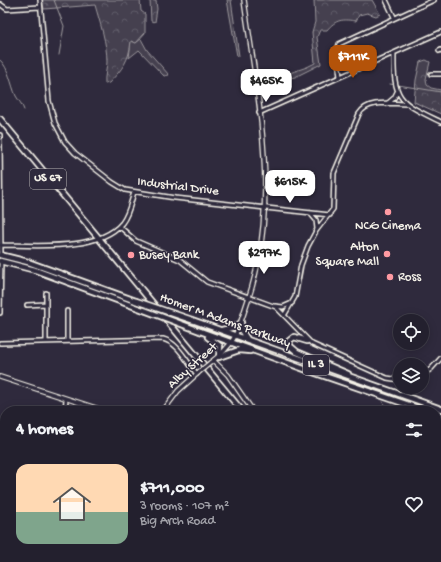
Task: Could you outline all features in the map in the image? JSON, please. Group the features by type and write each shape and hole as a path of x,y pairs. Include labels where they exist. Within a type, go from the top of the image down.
{"main road":[{"name":"US 67","path":"0,119 238,406"},
{"name":"Homer M Adams Parkway","path":"1,256 28,262 432,406"},
{"name":"Homer M Adams Parkway","path":"1,261 35,270 259,353 412,406"},
{"path":"218,330 231,329 241,323 243,336 248,341"},
{"path":"188,326 217,343 220,346 219,357 239,350 259,353"},
{"path":"307,341 294,338 290,341 290,346 297,352 413,400"}],"street":[{"name":"Industrial Drive","path":"40,0 49,101 58,130 81,159 122,188 134,192 182,199 330,215"},
{"name":"Alby Street","path":"167,406 178,391 219,357 232,343 241,323 261,252 266,208 265,159 244,0"},
{"path":"386,0 394,18"},
{"path":"340,77 337,51 339,44 434,0"},
{"path":"0,4 7,9 40,7"},
{"path":"260,113 441,32"},
{"path":"394,53 394,75 397,92 407,104 441,122"},
{"path":"431,74 441,74"},
{"path":"385,104 392,101 397,92"},
{"path":"284,314 292,303 301,265 317,229 330,215 333,206 334,173 359,114 367,106 407,104"},
{"path":"0,135 0,313"},
{"path":"0,245 72,244 98,238 119,226 127,214 134,192"},
{"path":"310,213 316,220 317,229"},
{"path":"119,226 136,241 180,260 207,282 272,305 283,307 292,303"},
{"path":"46,293 46,341"},
{"path":"27,305 46,304"},
{"path":"272,305 284,314 307,341 376,373 393,379"},
{"path":"67,311 67,341"},
{"path":"0,342 163,339 170,341 177,347 198,373"},
{"path":"429,370 441,358"},
{"path":"212,362 232,381 250,406"},
{"path":"0,377 88,406"},
{"path":"65,406 66,399"},
{"path":"236,562 248,562"}],"green space":[{"path":"42,0 140,0 141,11 145,14 145,33 136,43 131,41 129,54 124,64 109,83 105,84 107,62 106,48 95,5 44,9"},
{"path":"150,0 156,1 157,9 155,22 151,21"},
{"path":"227,0 231,0 239,56 237,56"},
{"path":"314,0 372,0 380,14 376,16 367,13 359,15 356,21 340,21 327,30 320,30 317,37 321,64 295,77 281,80 278,77 315,63 312,32 315,22"},
{"path":"141,39 147,50 169,75 164,76 139,50 129,58 131,40 136,43"},
{"path":"426,60 430,62 426,79 427,85 431,88 441,90 441,114 414,102 416,80 420,62"}],"waterway":[{"path":"54,0 64,26 59,55"},
{"path":"0,60 6,67 16,96 24,110"},
{"path":"390,84 395,85"},
{"path":"398,85 441,92"},
{"path":"383,402 384,406"}],"place":[{"name":"NCG Cinema","path":"388,212"},
{"name":"Alton Square Mall","path":"387,254"},
{"name":"Busey Bank","path":"131,255"},
{"name":"Ross","path":"390,277"}]}
